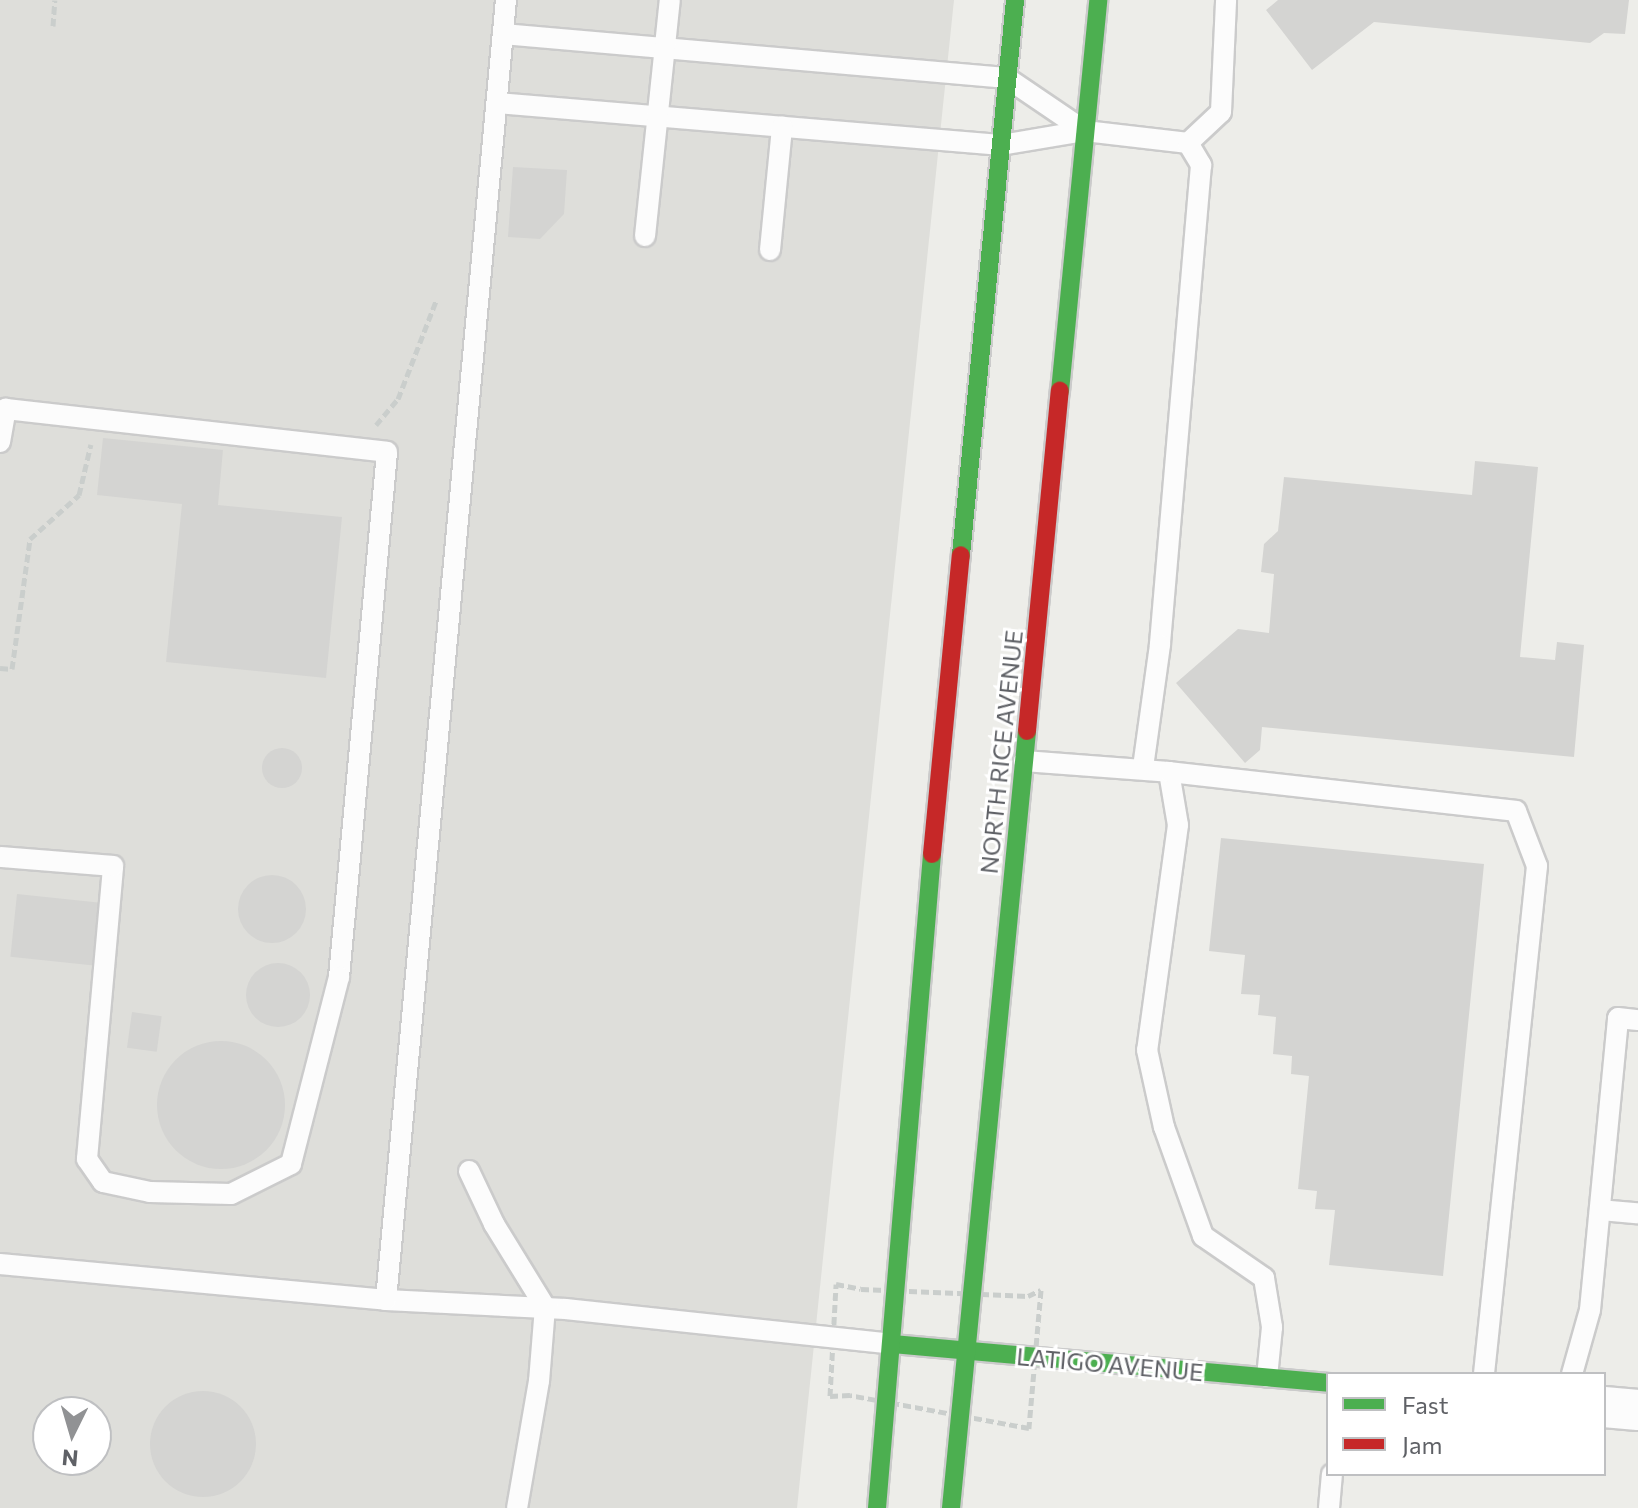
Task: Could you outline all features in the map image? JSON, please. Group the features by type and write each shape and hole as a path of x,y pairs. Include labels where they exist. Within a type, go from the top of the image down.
{"main road":[{"path":"877,1508 893,1344 918,1000 1015,0"},
{"name":"NORTH RICE AVENUE","path":"951,1508 1098,0"},
{"name":"LATIGO AVENUE","path":"893,1344 1326,1383"}],"street":[{"path":"1606,1407 1638,1410"}],"lane":[{"path":"386,1300 506,0"},
{"path":"645,236 670,0"},
{"path":"497,103 658,114 1001,145 1085,131 1188,143 1221,112 1226,0"},
{"path":"503,34 1007,78 1085,131"},
{"path":"770,250 782,127"},
{"path":"1143,768 1160,645 1201,165 1188,143"},
{"path":"0,442 6,409 387,452 339,977 291,1164 231,1194 150,1192 103,1182 87,1159 113,866 0,857"},
{"path":"1024,761 1143,768 1516,811 1537,866 1484,1372"},
{"path":"1169,772 1178,825 1147,1050 1164,1127 1203,1236 1264,1278 1272,1327 1267,1377"},
{"path":"1573,1372 1590,1310 1618,1018 1638,1020"},
{"path":"469,1171 494,1224 545,1307 539,1381 517,1508"},
{"path":"1600,1210 1638,1213"},
{"path":"0,1264 386,1300 545,1307 893,1344"},
{"path":"1329,1508 1332,1476"}],"path":[{"path":"53,26 55,0"}],"shaded area":[{"path":"0,0 954,0 797,1508 0,1508"}],"building":[{"path":"1278,0 1629,0 1625,34 1604,33 1590,43 1374,22 1312,70 1266,10"},
{"path":"513,167 567,170 564,214 540,239 508,237"},
{"path":"103,438 223,450 218,505 342,517 326,678 166,662 182,504 97,495"},
{"path":"1475,461 1538,467 1520,657 1555,660 1557,642 1584,645 1574,757 1262,727 1260,750 1245,763 1176,683 1238,629 1269,633 1274,574 1261,572 1264,544 1278,531 1284,477 1472,495"},
{"path":"282,748 296,754 302,768 296,782 282,788 268,782 262,768 268,754"},
{"path":"1221,838 1484,864 1443,1276 1329,1265 1335,1210 1315,1209 1317,1191 1298,1189 1309,1076 1291,1074 1292,1056 1273,1054 1276,1017 1258,1015 1260,995 1241,994 1245,955 1209,951"},
{"path":"272,875 296,885 306,909 296,933 272,943 248,933 238,909 248,885"},
{"path":"17,894 108,904 101,966 10,957"},
{"path":"278,963 296,969 304,977 310,995 304,1013 296,1021 278,1027 260,1021 252,1013 246,995 252,977 260,969"},
{"path":"132,1012 162,1016 157,1052 127,1048"},
{"path":"221,1041 246,1046 266,1060 280,1080 285,1105 280,1130 266,1150 246,1164 221,1169 196,1164 176,1150 162,1130 157,1105 162,1080 176,1060 196,1046"},
{"path":"203,1391 223,1395 240,1407 252,1424 256,1444 252,1464 240,1481 223,1493 203,1497 183,1493 166,1481 154,1464 150,1444 154,1424 166,1407 183,1395"}],"traffic: fast":[{"path":"961,555 1015,0"},
{"path":"1060,391 1098,0"},
{"path":"951,1508 1027,731"},
{"path":"877,1508 932,854"},
{"path":"893,1344 1326,1383"}],"traffic: jam":[{"path":"1027,731 1060,391"},
{"path":"932,854 961,555"}]}
